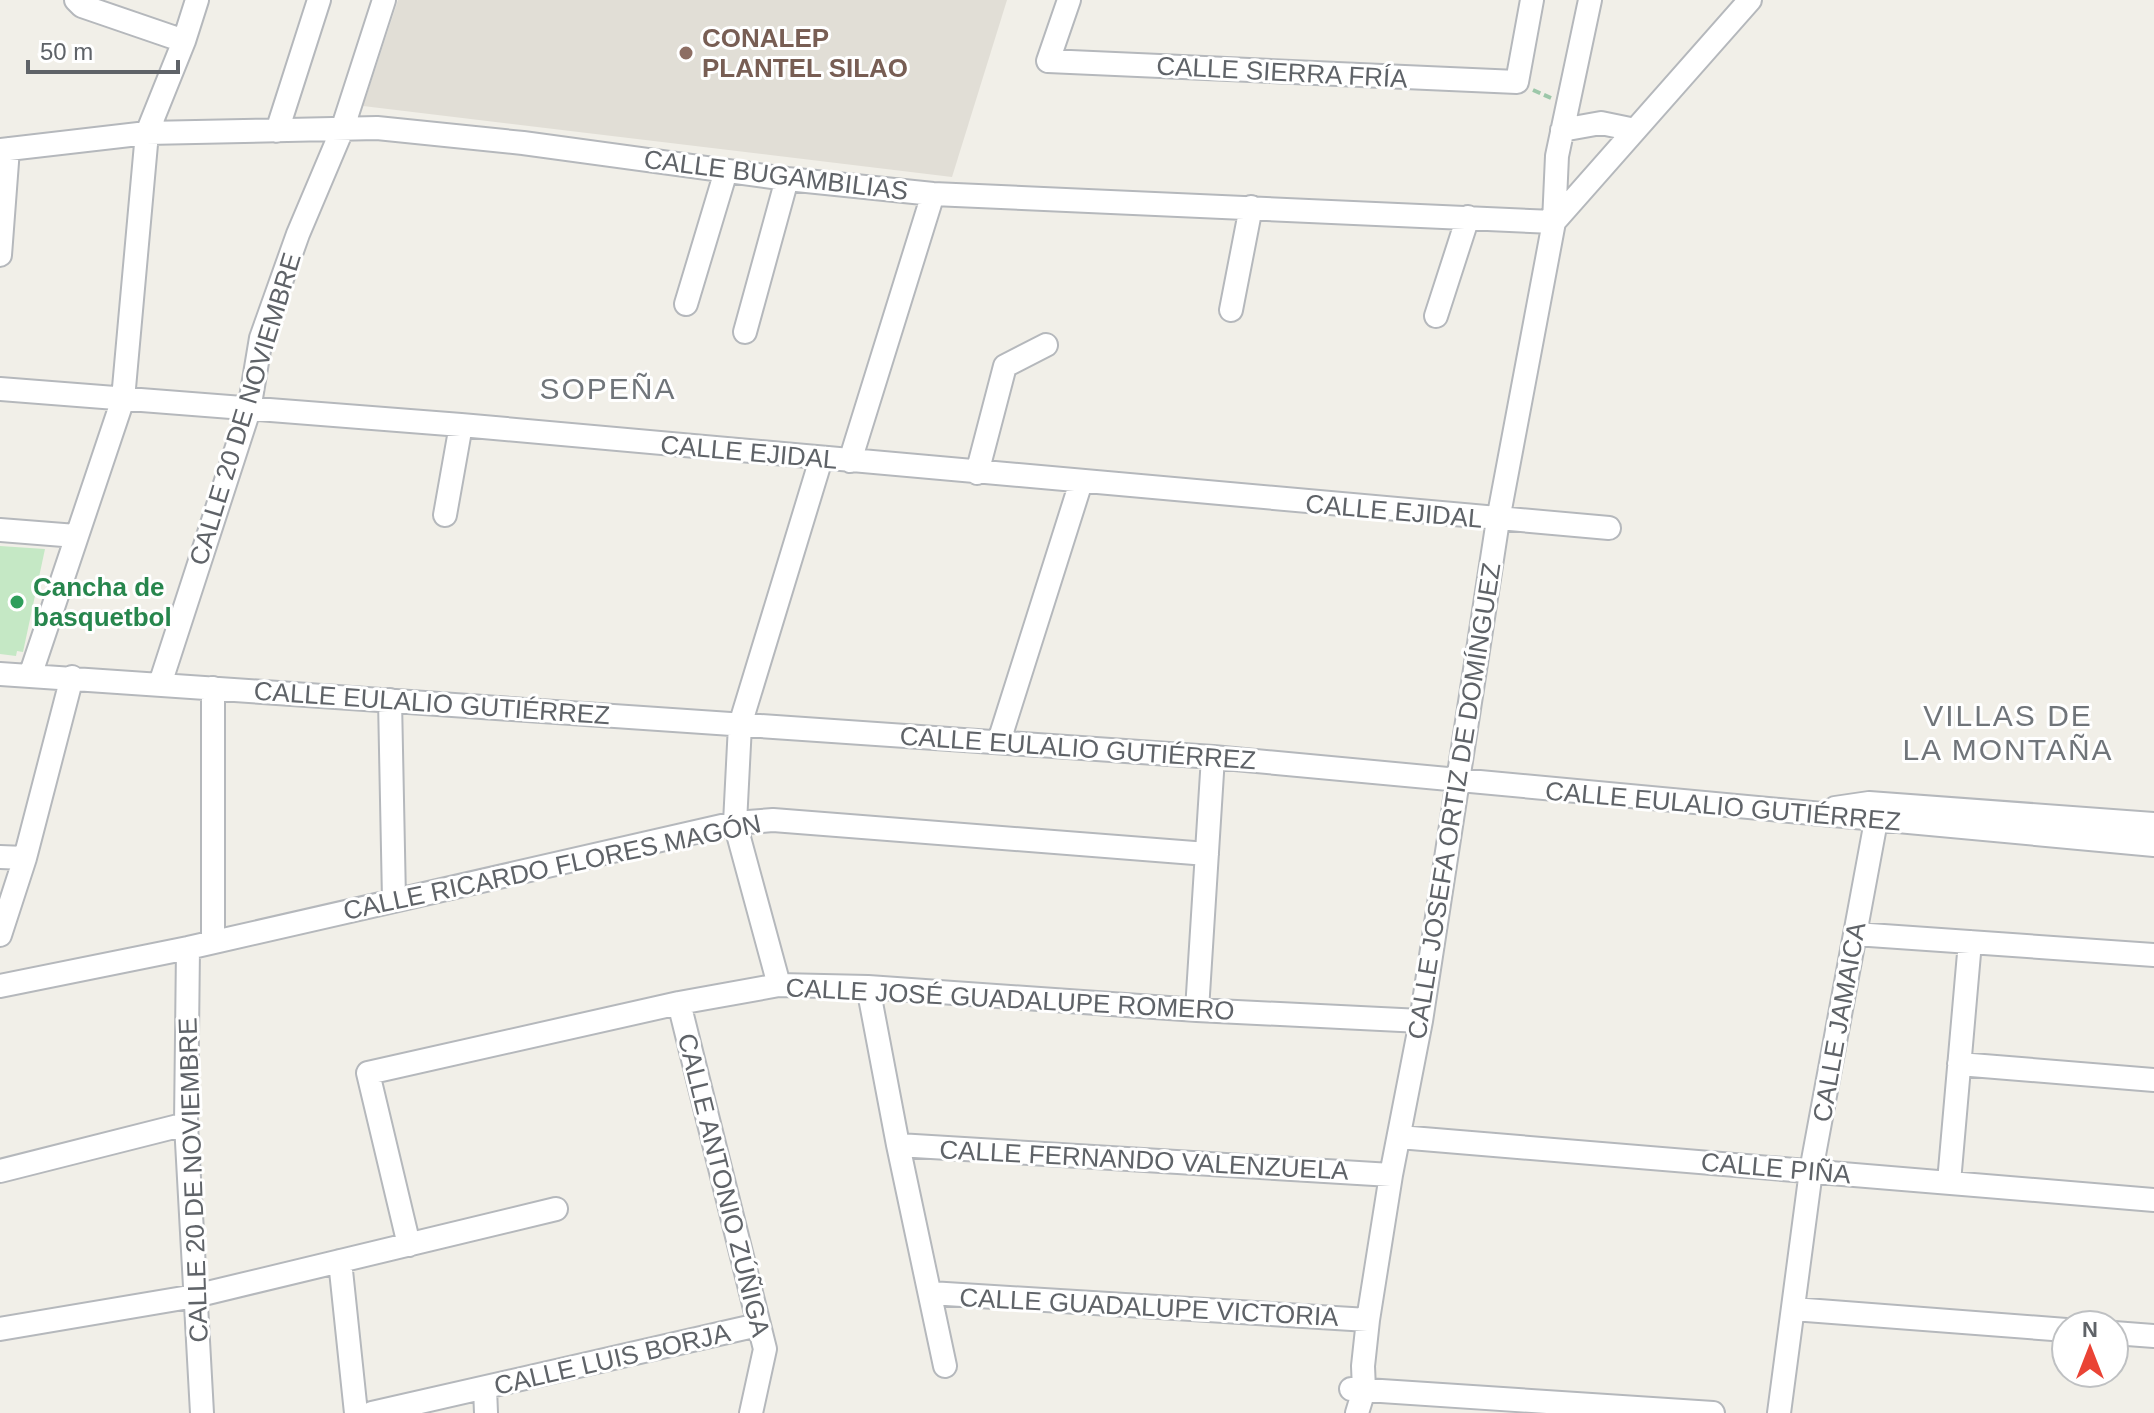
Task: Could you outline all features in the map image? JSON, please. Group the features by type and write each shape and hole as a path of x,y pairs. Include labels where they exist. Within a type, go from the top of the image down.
{"street":[{"path":"76,0 82,6 184,41"},
{"path":"30,676 123,399 147,133 197,0"},
{"path":"277,131 319,0"},
{"name":"CALLE 20 DE NOVIEMBRE","path":"160,684 249,410 261,338 298,234 342,130 384,0"},
{"name":"CALLE SIERRA FRÍA","path":"1069,0 1048,61 1517,82"},
{"path":"1517,82 1532,0"},
{"name":"CALLE JOSEFA ORTIZ DE DOMÍNGUEZ","path":"1357,1413 1357,1390 1368,1320 1391,1175 1421,1021 1498,520 1554,222 1557,156 1590,0"},
{"path":"1554,222 1750,0"},
{"path":"1562,130 1601,123 1635,130"},
{"name":"CALLE BUGAMBILIAS","path":"4,150 147,133 377,128 933,194 1554,222"},
{"path":"0,255 4,150"},
{"path":"686,304 726,171"},
{"path":"745,332 787,179"},
{"path":"850,461 933,194"},
{"path":"1231,310 1251,207"},
{"path":"1436,316 1468,217"},
{"path":"977,473 1005,366 1046,345"},
{"name":"CALLE EJIDAL","path":"0,389 461,425 1609,528"},
{"path":"445,515 461,425"},
{"path":"779,985 735,823 740,725 821,459"},
{"path":"999,741 1081,482"},
{"path":"0,530 76,536"},
{"name":"CALLE EULALIO GUTIÉRREZ","path":"0,674 1213,757 2154,845"},
{"path":"0,935 25,858 72,677"},
{"path":"213,688 213,941"},
{"path":"390,700 394,900"},
{"path":"1197,1010 1213,757"},
{"path":"1798,813 1869,803 2154,824"},
{"name":"CALLE RICARDO FLORES MAGÓN","path":"0,986 188,948 735,823 773,820 1207,854"},
{"name":"CALLE JAMAICA","path":"1779,1413 1811,1171 1876,821"},
{"path":"0,857 25,858"},
{"path":"1855,934 2154,955"},
{"path":"1949,1182 1970,942"},
{"name":"CALLE 20 DE NOVIEMBRE","path":"188,948 186,1124 202,1413"},
{"name":"CALLE JOSÉ GUADALUPE ROMERO","path":"409,1245 368,1073 679,1003 779,985 868,987 1197,1010 1421,1021"},
{"path":"868,987 945,1366"},
{"name":"CALLE ANTONIO ZÚÑIGA","path":"679,1003 765,1349 751,1413"},
{"path":"1959,1064 2154,1080"},
{"path":"0,1171 186,1124"},
{"name":"CALLE PIÑA","path":"1399,1137 2154,1200"},
{"name":"CALLE FERNANDO VALENZUELA","path":"898,1145 1391,1175"},
{"path":"0,1329 195,1296 556,1209"},
{"path":"340,1261 356,1413"},
{"name":"CALLE GUADALUPE VICTORIA","path":"930,1293 1368,1320"},
{"path":"1793,1309 2050,1329"},
{"name":"CALLE LUIS BORJA","path":"372,1413 758,1325"},
{"path":"2130,1334 2154,1336"},
{"path":"485,1388 486,1413"},
{"path":"1357,1390 1500,1406 1713,1413"},
{"name":"CALLE JOSEFA ORTIZ DE DOMÍNGUEZ","path":"1343,1413 1357,1390"}],"path":[{"path":"1517,82 1568,105"}],"shaded area":[{"name":"CONALEP PLANTEL SILAO","path":"398,0 1007,0 952,177 363,106"}],"green space":[{"name":"Cancha de basquetbol","path":"0,546 45,549 23,652 17,651 16,656 0,654"}],"place":[{"name":"CONALEP PLANTEL SILAO","path":"686,53"},
{"name":"Cancha de basquetbol","path":"17,602"}],"district":[{"name":"SOPEÑA","path":"608,388"},
{"name":"VILLAS DE LA MONTAÑA","path":"2008,732"}]}
